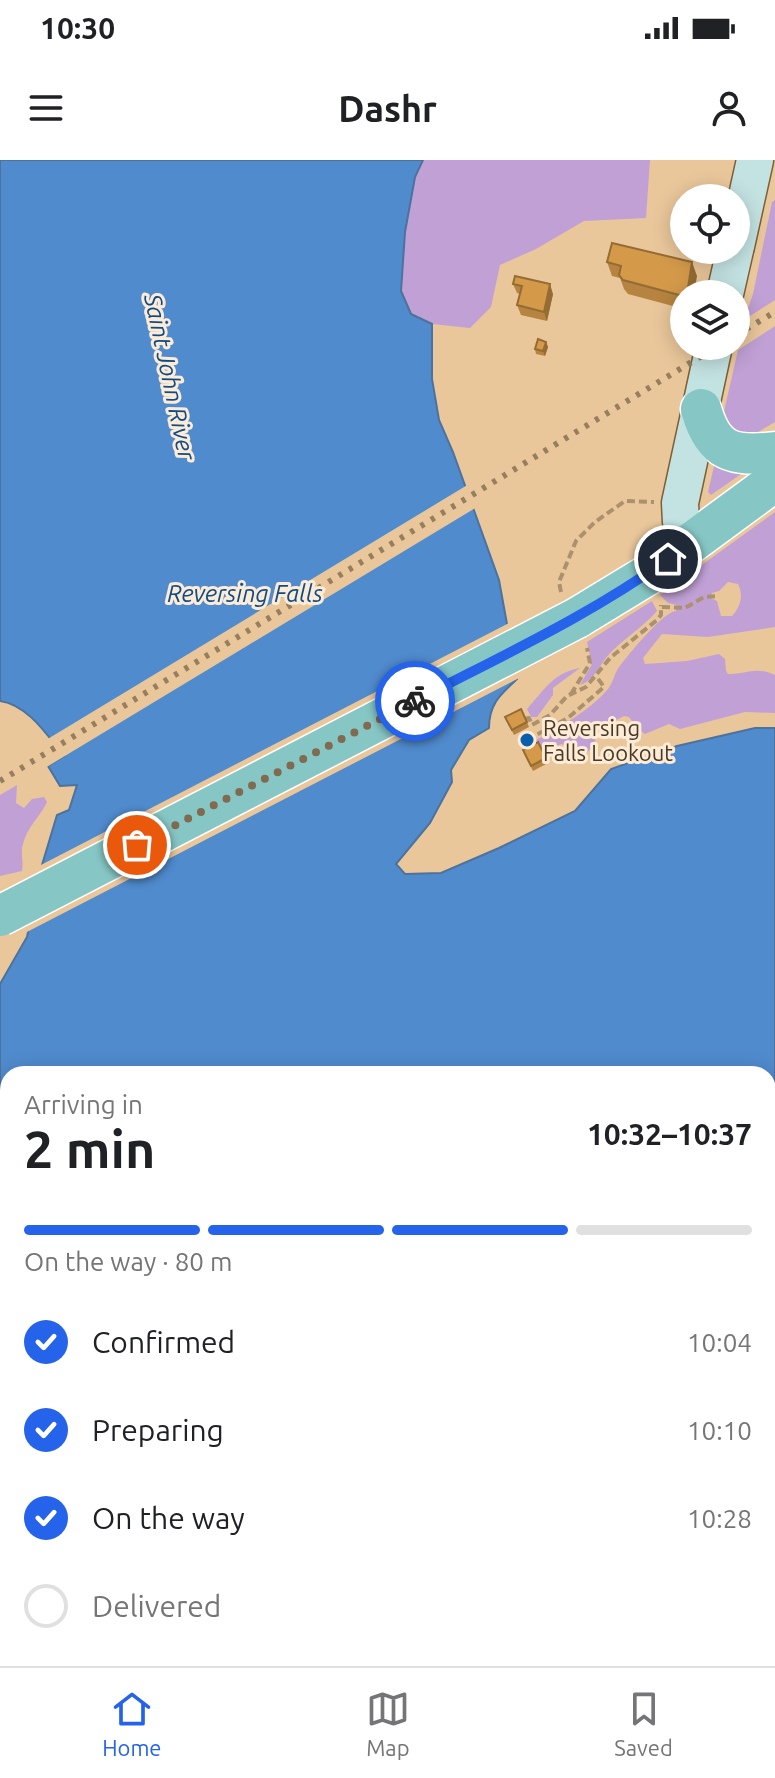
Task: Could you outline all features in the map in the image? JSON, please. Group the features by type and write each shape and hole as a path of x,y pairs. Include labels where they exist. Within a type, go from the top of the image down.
{"main road":[{"path":"701,409 707,430 725,450 747,454 775,452"},
{"path":"0,916 577,618 654,591 690,543 775,481"}],"street":[{"path":"750,184 755,160"},
{"path":"690,543 681,522 680,503 711,360"}],"path":[{"path":"654,591 685,608 700,598 717,596"},
{"path":"527,719 532,725 550,715 567,696 586,687 610,658 657,620 661,615 654,591"},
{"path":"527,740 568,718 604,687 596,676"},
{"path":"522,730 533,751"}],"shaded area":[{"path":"423,160 650,160 646,218 584,221 536,249 500,265 491,307 470,328 432,324 411,314 401,291 405,232 415,176"},
{"path":"775,200 775,300 750,316 750,303 772,202"},
{"path":"775,326 775,422 751,436 740,437 722,420 736,360 750,360 750,342"},
{"path":"715,462 744,472 711,495 708,492"},
{"path":"775,512 775,627 708,637 662,634 643,658 645,664 687,661 719,654 725,659 728,674 768,672 775,675 775,713 745,712 680,729 669,724 645,734 629,717 624,716 598,730 593,747 586,753 562,744 541,750 536,740 575,718 601,697 610,687 619,667 638,644 663,618 676,611 676,605 668,603 660,595","holes":["728,582 738,584 741,597 737,609 732,616 721,616 717,601 711,598 712,593"]},
{"path":"652,601 657,611 611,653 591,678 580,685 592,664 587,642"},
{"path":"580,668 553,688 553,695 537,717 531,717 527,709 550,683 563,673"},
{"path":"17,785 16,803 24,808 32,799 44,797 47,802 25,838 22,871 0,876 0,795"}],"water":[{"name":"Reversing Falls","path":"0,160 423,160 415,177 405,232 401,291 411,314 432,324 432,379 439,420 499,580 517,679 493,706 489,728 469,740 451,770 452,782 430,823 396,864 405,874 441,873 575,811 611,769 677,746 755,728 775,728 775,1066 0,1066 0,984 27,937 42,865 57,815 69,810 77,785 60,786 48,766 64,756 28,715 0,701"}],"pier":[{"path":"469,484 477,507 45,768 45,763 58,755 46,740"},
{"path":"511,622 521,677 23,934 37,867"}],"building":[{"path":"612,243 670,257 670,264 692,264 689,280 670,280 670,293 623,280 619,275 621,266 607,262"},
{"path":"515,276 550,284 544,312 517,305 522,286 513,284"},
{"path":"538,339 546,342 543,351 535,349"},
{"path":"521,709 527,722 512,730 505,717"},
{"path":"538,742 546,758 531,766 523,750"}],"railway":[{"path":"750,327 775,312"},
{"path":"0,781 695,360"}],"way so far":[{"path":"137,845 415,701"}],"place":[{"name":"Reversing Falls Lookout","path":"527,740"}],"route":[{"path":"415,701 611,599 668,559"}],"water label":[{"name":"Saint John River","path":"170,377"}]}
